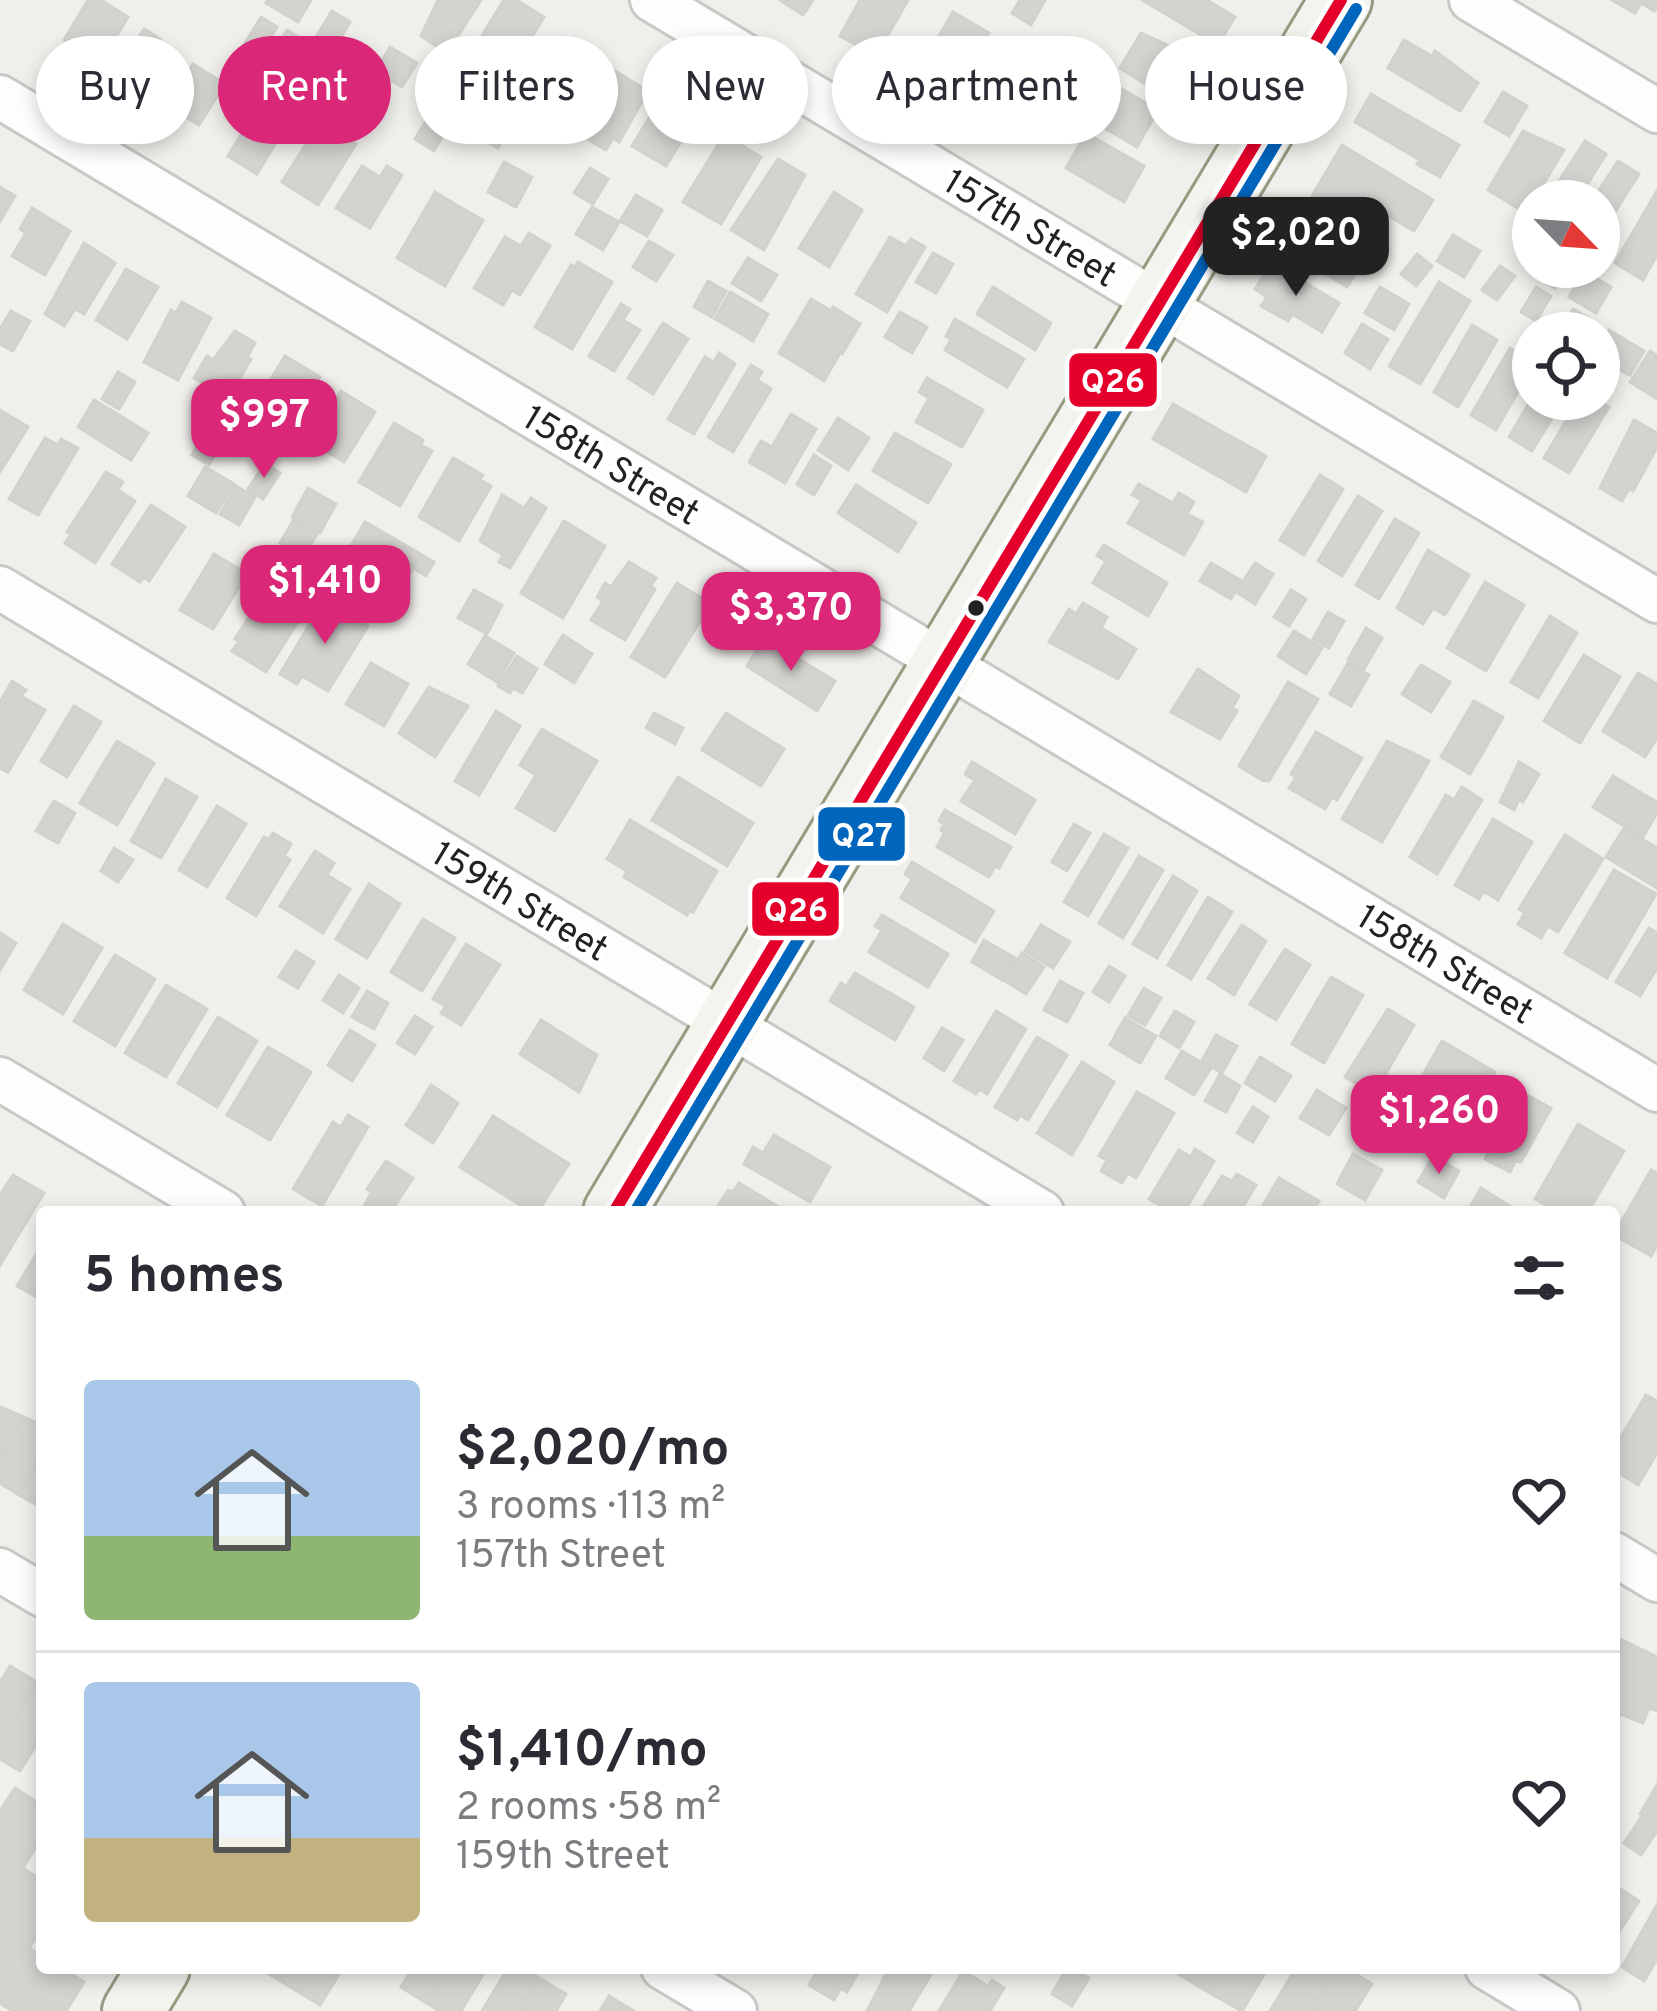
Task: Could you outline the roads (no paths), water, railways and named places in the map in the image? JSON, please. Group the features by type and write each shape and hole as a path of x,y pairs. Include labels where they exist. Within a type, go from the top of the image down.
{"street":[{"name":"157th Street","path":"652,0 1657,601"},
{"path":"618,1206 1341,0"},
{"path":"1472,0 1657,111"},
{"name":"158th Street","path":"0,97 1657,1090"},
{"name":"159th Street","path":"0,588 1032,1206"},
{"path":"0,1079 213,1206"},
{"path":"1620,1558 1657,1580"},
{"path":"0,1570 36,1591"},
{"path":"133,2011 155,1974"},
{"path":"673,1974 735,2011"},
{"path":"1497,1974 1558,2011"}]}
